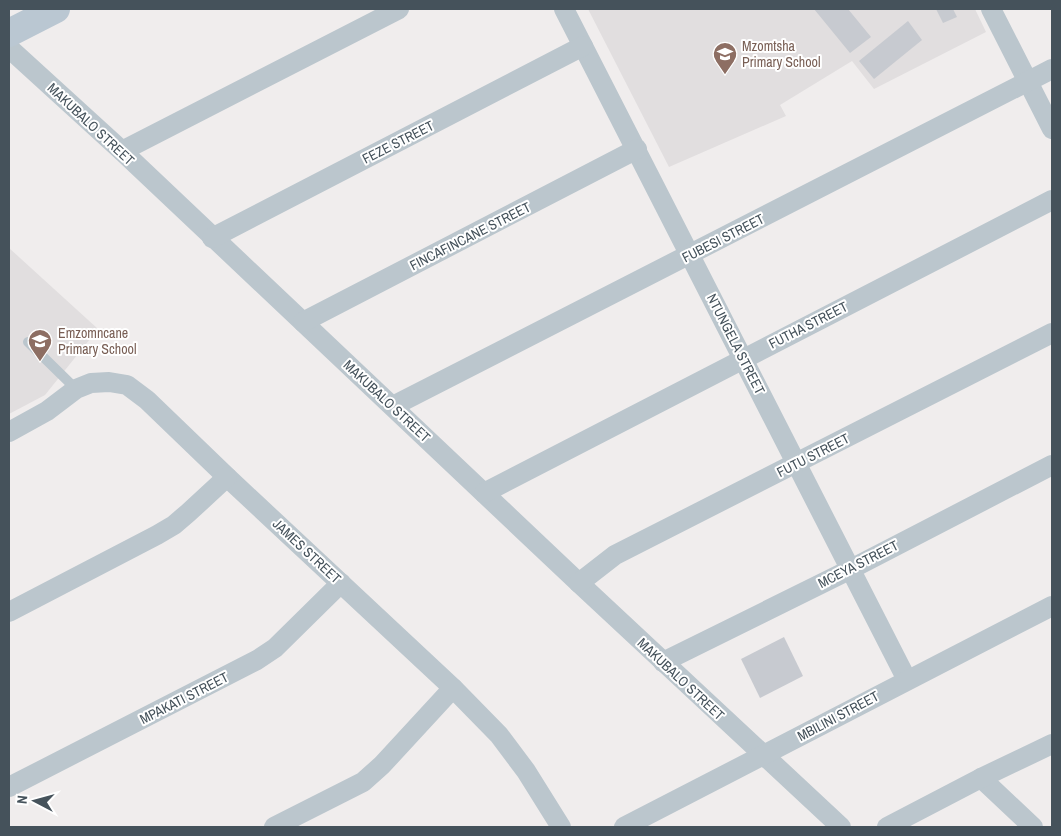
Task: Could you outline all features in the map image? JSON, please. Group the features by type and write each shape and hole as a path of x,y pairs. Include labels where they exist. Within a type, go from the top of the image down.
{"street":[{"path":"9,33 56,9"},
{"path":"122,152 400,9"},
{"name":"NTUNGELA STREET","path":"564,9 907,680"},
{"path":"991,9 1052,129"},
{"name":"FEZE STREET","path":"212,238 583,46"},
{"name":"MAKUBALO STREET","path":"9,48 841,827"},
{"name":"FUBESI STREET","path":"393,406 1052,69"},
{"name":"FINCAFINCANE STREET","path":"303,322 636,149"},
{"name":"FUTHA STREET","path":"484,493 1052,200"},
{"name":"FUTU STREET","path":"579,583 615,555 1052,332"},
{"name":"JAMES STREET","path":"9,432 47,410 76,389 91,383 109,382 127,385 147,400 453,688 511,750 561,827"},
{"name":"MCEYA STREET","path":"664,662 851,569 1052,465"},
{"path":"9,612 166,530 188,513 227,477"},
{"name":"MPAKATI STREET","path":"9,787 257,660 275,648 341,583"},
{"name":"MBILINI STREET","path":"624,827 1052,606"},
{"path":"274,827 363,782 382,765 453,688"},
{"path":"887,827 981,778 1052,744"},
{"path":"981,778 1033,827"}],"lane":[{"path":"28,342 76,389"}],"shaded area":[{"name":"Mzomtsha Primary School","path":"588,9 975,9 986,32 874,89 852,61 780,105 786,116 669,167"},
{"name":"Emzomncane Primary School","path":"9,248 98,329 45,395 9,414"}],"building":[{"path":"814,9 848,9 871,37 850,53"},
{"path":"936,9 953,9 957,17 943,23"},
{"path":"908,21 922,40 874,79 859,61"},
{"path":"784,637 803,676 760,698 741,659"}],"place":[{"name":"Mzomtsha Primary School","path":"725,75"},
{"name":"Emzomncane Primary School","path":"40,362"}]}
